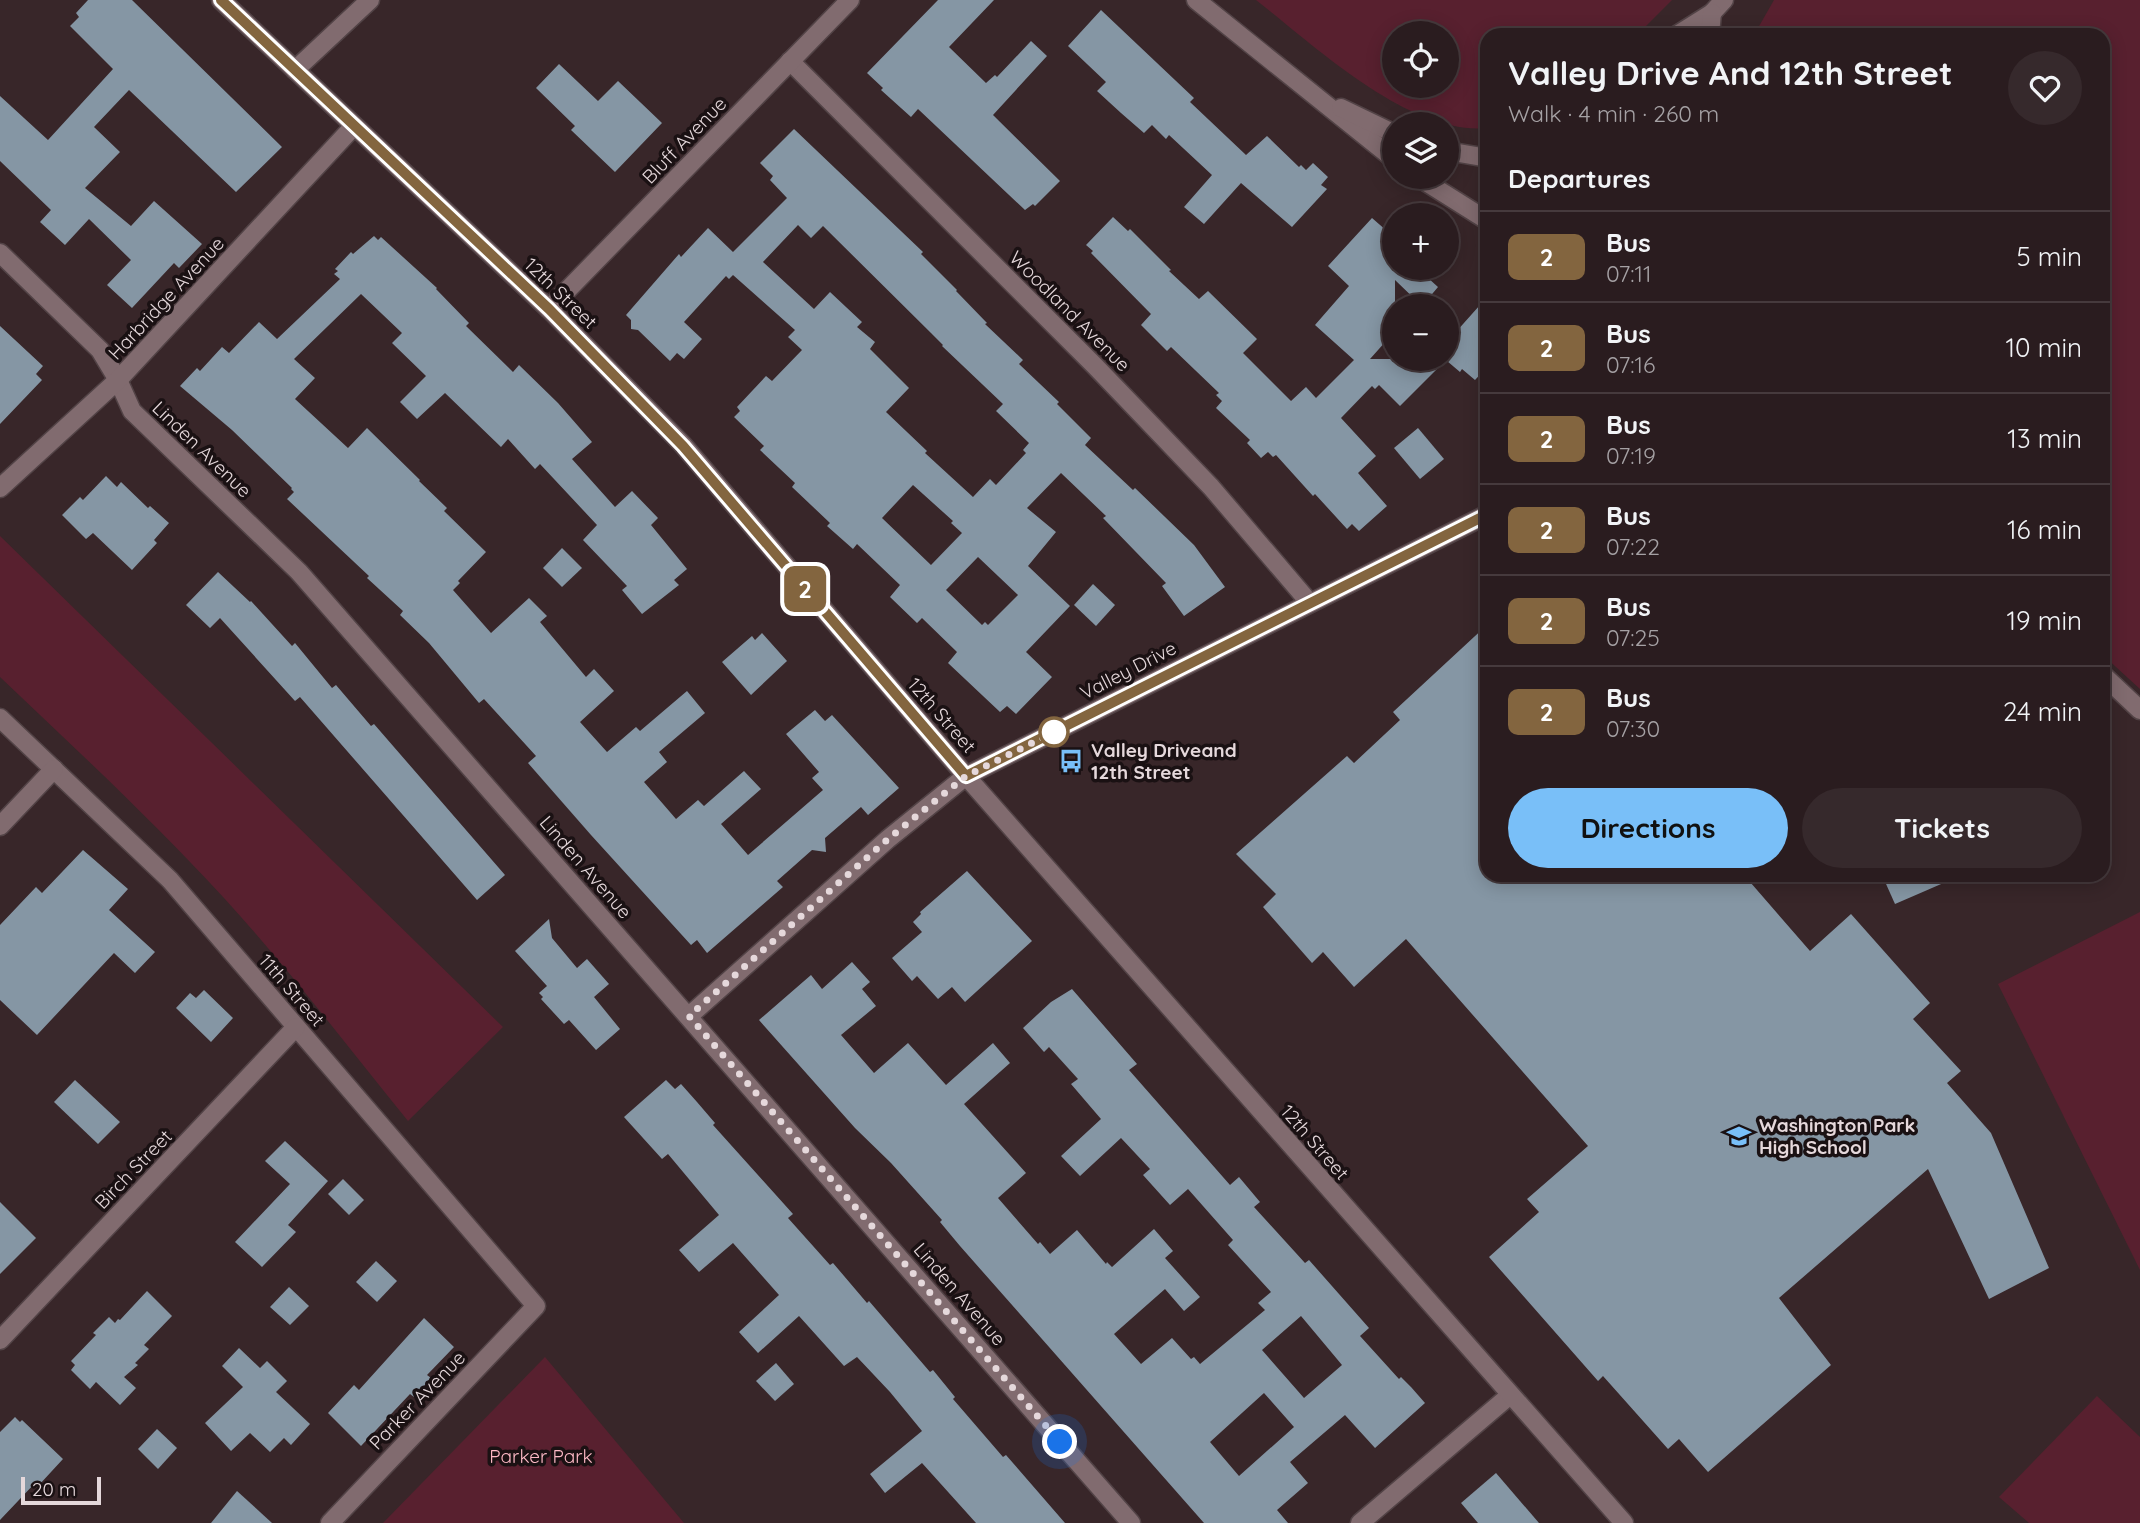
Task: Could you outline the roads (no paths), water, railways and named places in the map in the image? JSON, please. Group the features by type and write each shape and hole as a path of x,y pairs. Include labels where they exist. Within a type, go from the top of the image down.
{"street":[{"name":"12th Street","path":"221,0 549,309 683,446 966,776 1623,1523"},
{"path":"295,70 370,0"},
{"name":"Bluff Avenue","path":"549,309 850,0"},
{"path":"1196,0 1382,150"},
{"path":"1686,28 1718,7"},
{"path":"1712,28 1718,7"},
{"name":"Woodland Avenue","path":"790,61 1096,366 1211,487 1309,602"},
{"path":"1312,95 1382,128"},
{"name":"Harbridge Avenue","path":"0,488 118,380 354,126"},
{"path":"1459,153 1480,157"},
{"path":"1438,189 1480,216"},
{"name":"Linden Avenue","path":"0,253 100,350 132,411 299,572 1131,1523"},
{"name":"Valley Drive","path":"689,1016 888,839 966,776 1480,518"},
{"path":"2110,682 2140,710"},
{"name":"11th Street","path":"0,718 170,880 536,1306"},
{"path":"0,826 54,769"},
{"name":"Birch Street","path":"0,1340 296,1027"},
{"name":"Parker Avenue","path":"330,1523 536,1306"},
{"path":"1360,1523 1510,1396"}],"place":[{"name":"Valley Driveand 12th Street","path":"1071,761"},
{"name":"Washington Park High School","path":"1739,1136"}],"park label":[{"name":"Parker Park","path":"541,1456"}]}
